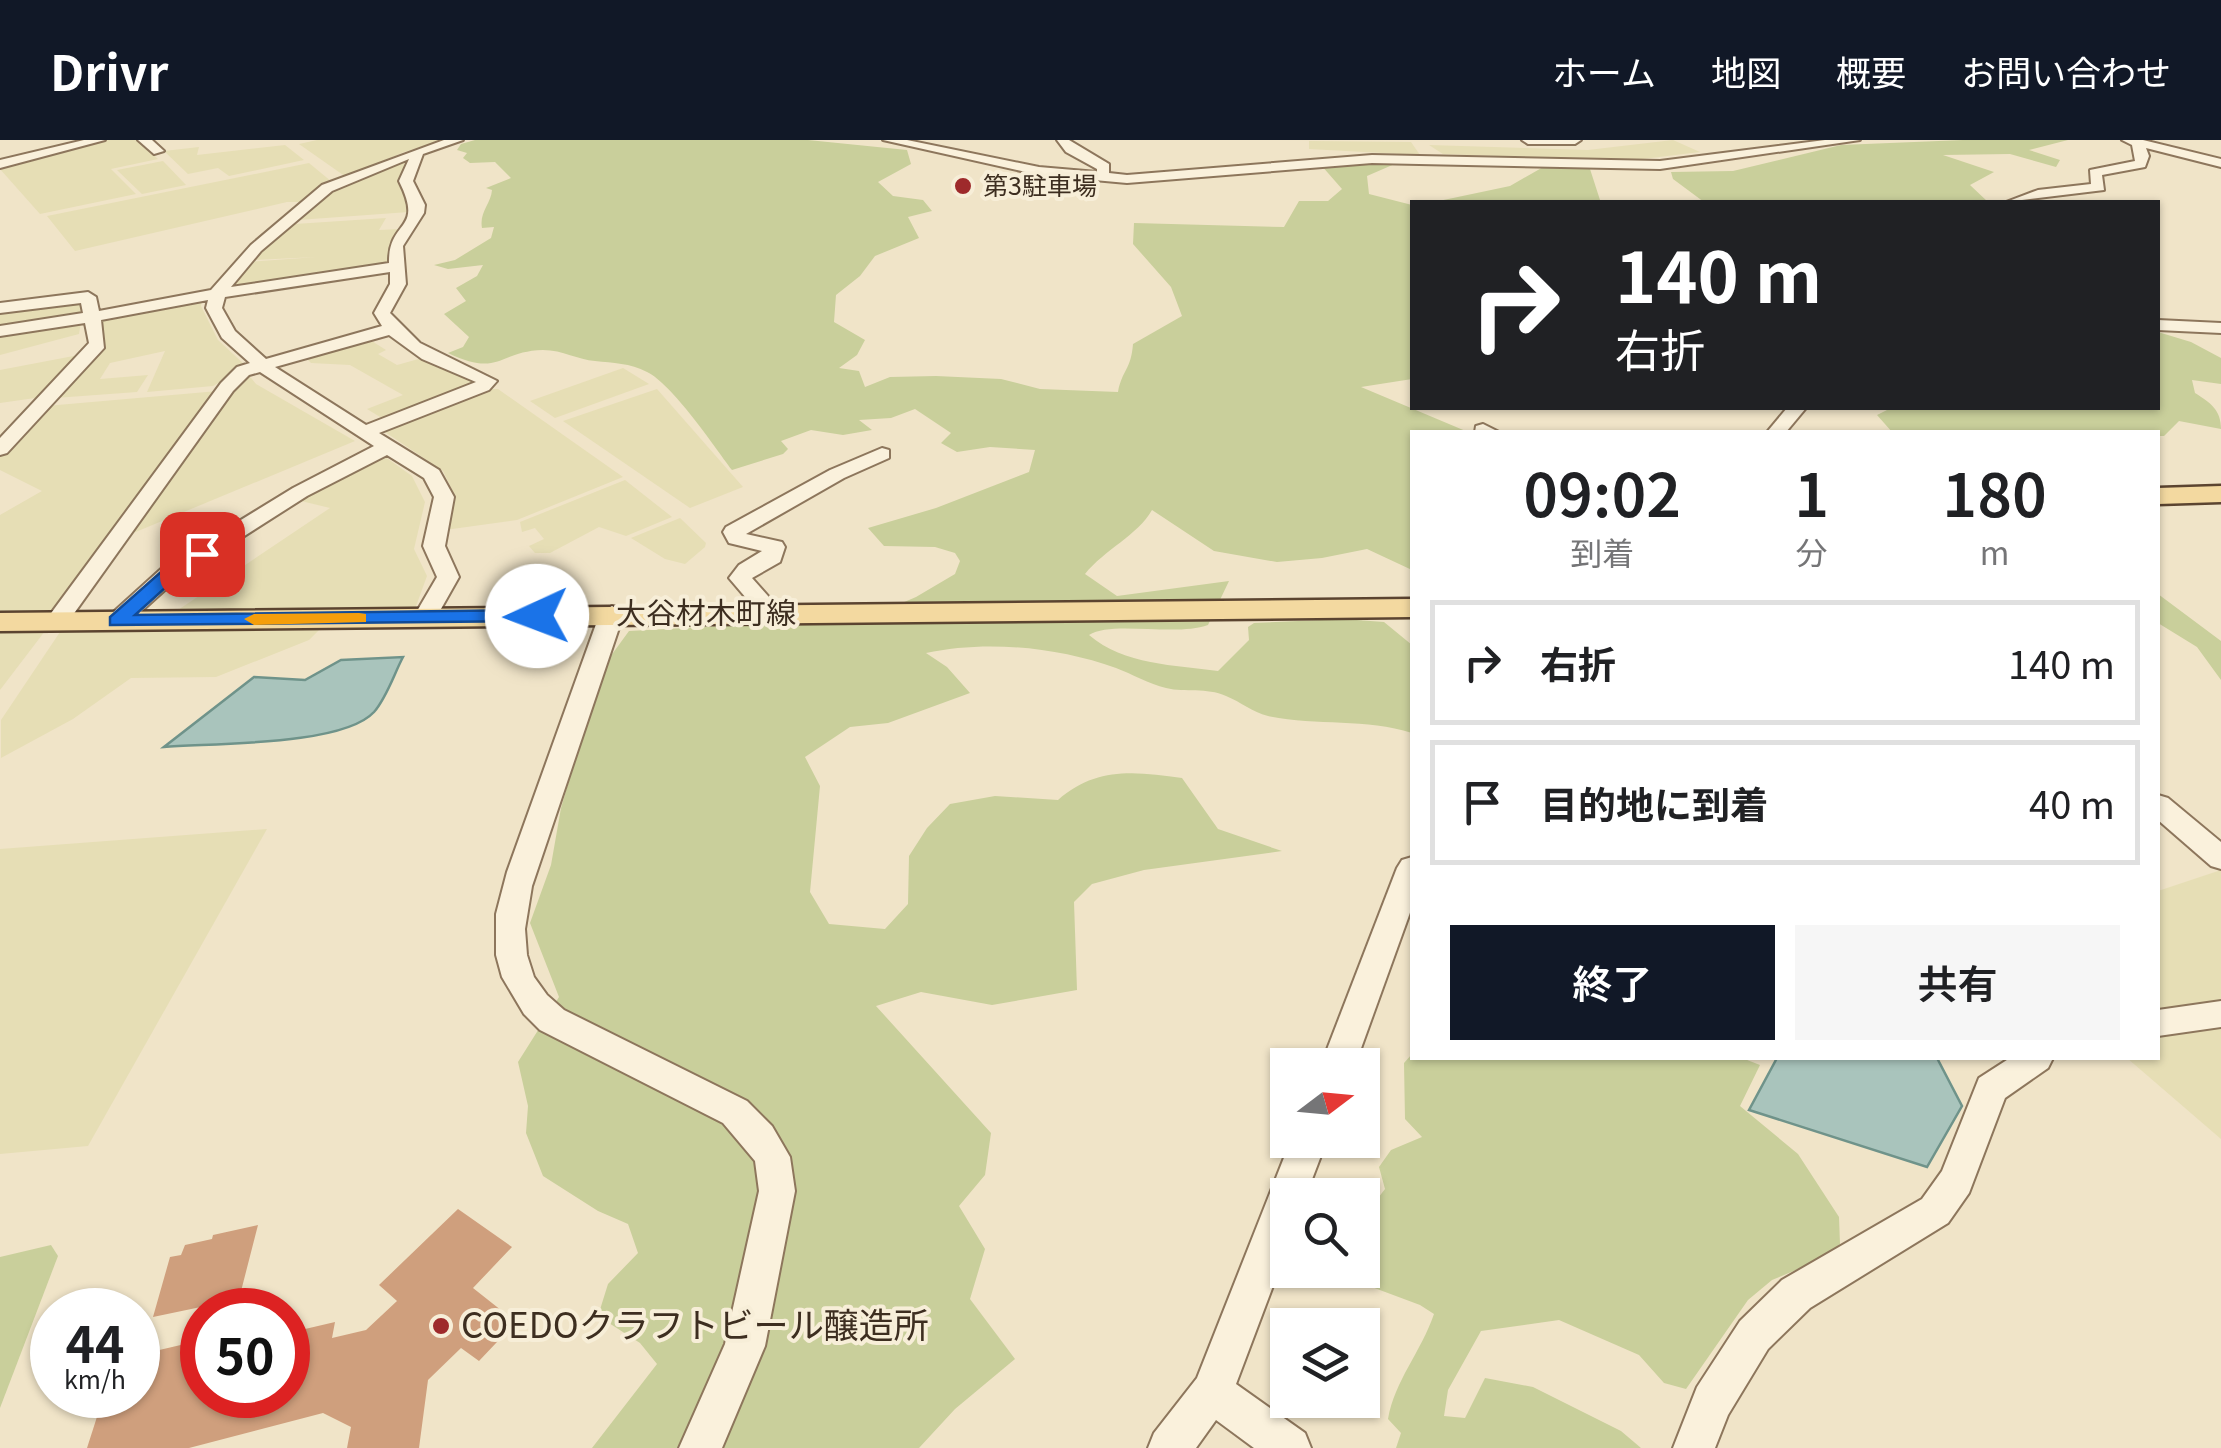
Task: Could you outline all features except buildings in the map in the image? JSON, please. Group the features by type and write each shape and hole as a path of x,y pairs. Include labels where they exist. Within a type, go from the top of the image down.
{"main road":[{"path":"2160,496 2221,494"},
{"name":"大谷材木町線","path":"0,622 1410,608"}],"street":[{"path":"0,164 99,140"},
{"path":"144,140 158,151"},
{"path":"425,618 448,578 434,539 444,497 432,474 263,366 221,322 214,308 218,292 256,248 328,188 457,140"},
{"path":"889,140 1039,171 1102,178 1145,178 1317,161 1429,159 1636,165 1724,159 1854,140"},
{"path":"1063,140 1070,149 1104,167 1102,178"},
{"path":"1418,140 1429,159"},
{"path":"1528,140 1574,140"},
{"path":"2132,141 2221,163"},
{"path":"2019,200 2099,187 2095,173 2140,164 2143,156 2132,141"},
{"path":"1696,146 1724,159"},
{"path":"366,432 484,386 488,381 431,356 390,329 382,313 398,284 396,246 418,205 406,181 418,152"},
{"path":"0,331 95,318 218,292 396,268"},
{"path":"0,308 88,297 98,344 0,450"},
{"path":"2160,326 2221,328"},
{"path":"57,622 227,387 243,371 390,329"},
{"path":"1778,430 1795,410"},
{"path":"117,621 169,574 300,492 390,446"},
{"path":"772,614 740,578 772,557 774,547 738,538 734,532 837,474 882,454"},
{"path":"612,613 560,752 526,860 512,914 510,944 518,977 530,1002 568,1028 735,1112 759,1136 772,1157 777,1191 745,1346 700,1448"},
{"path":"2160,808 2221,858"},
{"path":"1344,1048 1410,873"},
{"path":"2160,1023 2221,1014"},
{"path":"1694,1448 1712,1402 1754,1335 1796,1294 1935,1211 1956,1181 1991,1089 2033,1060"},
{"path":"1169,1448 1212,1392 1270,1242"},
{"path":"1212,1392 1290,1448"}],"shaded area":[{"path":"106,140 137,140 158,159 111,169 136,194 40,214 0,169 0,166"},
{"path":"317,140 444,140 346,177 299,144"},
{"path":"1673,140 1700,152 1635,160 1586,159 1443,154 1429,145 1588,150"},
{"path":"1309,141 1411,142 1420,155 1309,149"},
{"path":"285,145 304,160 229,176 218,168 188,174 164,151 199,147 197,155"},
{"path":"406,157 401,182 410,201 409,212 298,220 336,187"},
{"path":"163,161 186,185 142,194 117,170"},
{"path":"309,163 332,182 304,202 287,202 75,251 47,216"},
{"path":"386,218 379,230 400,229 390,250 390,264 229,288 248,262 317,257 252,260 267,243 295,224"},
{"path":"80,299 83,316 0,328 0,310"},
{"path":"202,300 201,306 218,340 247,367 213,386 147,392 165,351 110,363 100,379 148,375 137,392 55,398 105,343 102,320"},
{"path":"81,322 79,334 0,355 0,332"},
{"path":"367,338 386,350 378,354 397,365 422,358 477,384 385,420 367,409 403,395 350,365 311,363 303,355"},
{"path":"84,354 42,397 0,403 0,370"},
{"path":"623,368 649,384 555,418 530,401"},
{"path":"247,373 256,384 355,441 126,536 232,387"},
{"path":"482,389 498,389 623,477 517,520 445,530 455,496 443,471 379,428"},
{"path":"657,389 743,487 690,508 563,421"},
{"path":"218,391 62,606 50,613 0,614 0,515 42,491 0,470 0,457 46,406"},
{"path":"381,454 412,476 425,502 414,549 427,576 415,609 175,612 330,508 297,500"},
{"path":"625,480 672,517 626,536 599,527 550,553 535,553 529,546 544,539 535,528 522,532 520,522"},
{"path":"680,518 706,543 685,564 665,559 631,538"},
{"path":"320,629 309,640 216,677 131,678 73,719 1,758 1,720 60,632"},
{"path":"0,631 45,631 0,690"},
{"path":"267,829 88,1146 0,1154 0,849"},
{"path":"2221,870 2221,1002 2160,1011 2160,890"},
{"path":"2221,1028 2221,1139 2129,1060 2160,1060 2160,1036"}],"green space":[{"path":"475,140 808,140 907,150 911,164 878,182 893,196 923,200 932,211 908,217 919,238 875,256 860,276 836,295 834,322 865,340 857,355 839,368 859,371 865,387 890,377 936,376 1001,379 1040,389 1118,392 1133,344 1182,316 1171,287 1133,244 1134,223 1284,227 1299,201 1328,201 1342,189 1321,165 1397,163 1367,176 1369,194 1410,204 1410,379 1361,387 1463,430 1410,430 1410,569 1367,549 1277,562 1214,551 1152,510 1085,574 1117,596 1229,581 1208,625 1179,630 1113,629 1089,635 1118,652 1168,665 1218,671 1249,640 1248,627 1254,623 1343,619 1384,622 1410,643 1410,732 1377,725 1268,716 1218,693 1166,688 1070,655 997,646 926,653 947,667 970,693 888,723 850,727 805,757 820,786 810,892 829,924 885,929 908,904 909,856 927,828 950,804 995,796 1058,800 1086,782 1116,774 1182,778 1218,829 1282,851 1144,870 1092,884 1074,902 1077,990 992,1005 921,992 876,1006 991,1133 985,1175 959,1206 985,1249 970,1299 1015,1359 955,1409 919,1448 592,1448 657,1364 640,1343 598,1316 608,1284 638,1253 628,1224 598,1211 543,1176 526,1133 528,1106 518,1062 559,997 530,923 551,865 561,808 602,668 629,631 867,618 916,597 955,574 960,561 955,553 935,547 884,546 868,528 936,508 1029,472 1035,450 990,447 957,452 941,443 951,433 915,409 891,418 859,420 872,430 843,435 811,430 781,441 788,449 783,454 732,470 680,402 641,369 550,350 528,351 489,363 448,353 463,347 469,337 444,314 466,301 456,288 477,276 483,265 448,269 434,265 455,260 491,238 494,227 482,228 492,190 486,188 511,178 495,162 470,163 463,158 467,153 457,150 461,144"},
{"path":"2068,140 2029,150 2060,160 2056,167 2010,154 1943,155 1994,172 1970,185 1986,200 1701,200 1673,179 1671,172 1733,171 1841,145"},
{"path":"1545,166 1590,169 1600,200 1444,200 1510,186"},
{"path":"2160,333 2191,342 2221,358 2221,384 2192,380 2195,393 2217,412 2221,429 2179,421 2164,436 2160,436 2160,430 1890,430 1877,415 1887,410 2160,410"},
{"path":"2160,595 2221,641 2221,680 2197,647 2160,624"},
{"path":"1410,1056 1410,1060 1747,1060 1760,1065 1740,1106 1798,1154 1839,1217 1840,1244 1820,1260 1772,1280 1748,1300 1686,1389 1664,1383 1639,1355 1559,1320 1481,1331 1448,1390 1444,1416 1465,1418 1485,1378 1533,1387 1621,1431 1641,1448 1396,1448 1401,1433 1388,1419 1391,1405 1434,1314 1374,1288 1380,1288 1380,1196 1385,1189 1379,1167 1391,1150 1422,1137 1405,1119 1404,1063"},
{"path":"51,1245 58,1256 46,1288 30,1288 30,1329 0,1408 0,1257"}],"water":[{"path":"403,657 379,706 358,723 307,737 164,747 254,677 305,680 341,660"},
{"path":"1776,1060 1938,1060 1962,1106 1927,1167 1749,1110"}],"slow traffic":[{"path":"254,619 359,618"}],"place":[{"name":"第3駐車場","path":"963,186"},
{"name":"COEDOクラフトビール醸造所","path":"441,1326"}],"route":[{"path":"202,554 169,574 117,621 537,616"}]}
